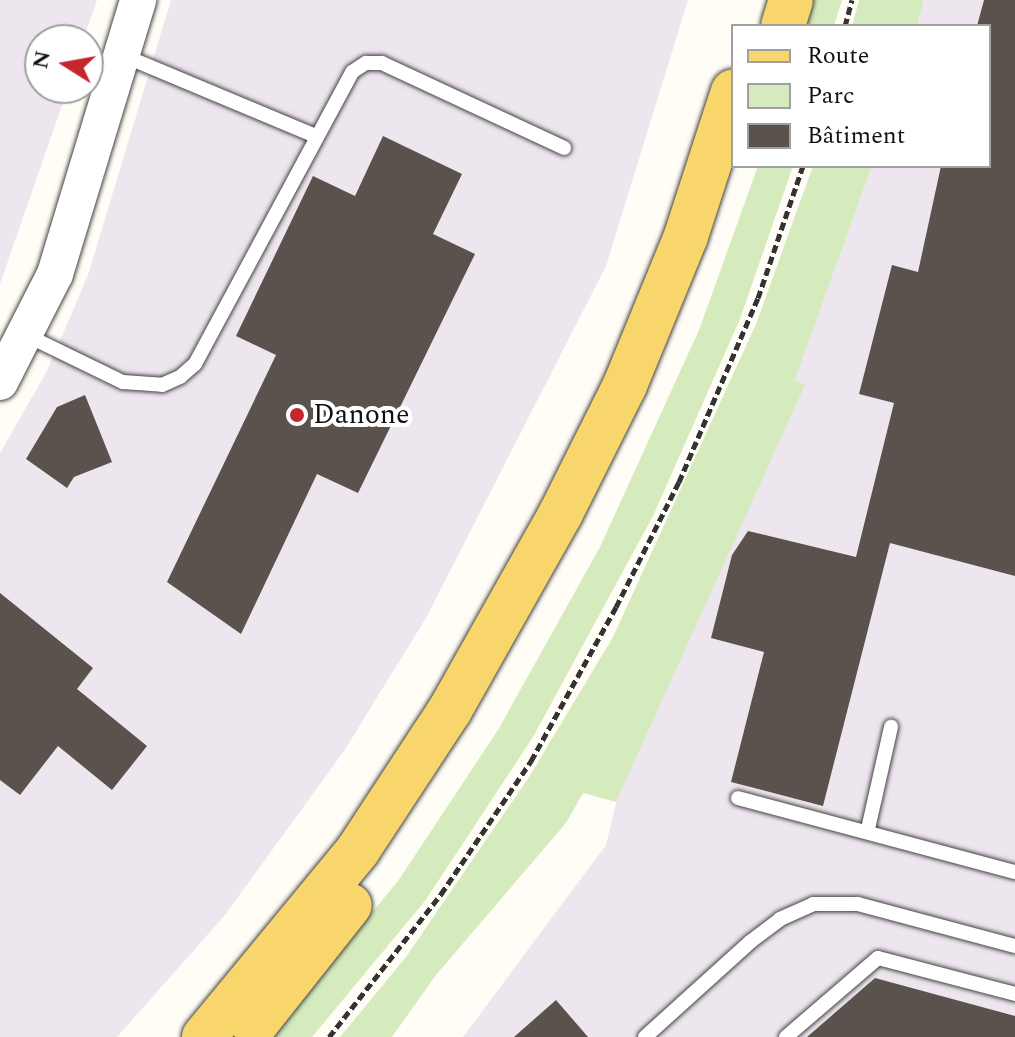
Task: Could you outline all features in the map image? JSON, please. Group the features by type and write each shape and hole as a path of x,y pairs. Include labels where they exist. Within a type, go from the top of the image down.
{"main road":[{"path":"753,24 759,0"},
{"path":"784,24 791,0"},
{"path":"228,1034 358,850 450,710 561,513 625,385 675,263 731,97"},
{"path":"228,1034 304,968 380,864 555,579 634,430 680,325 737,168"}],"street":[{"path":"0,382 55,274 138,0"}],"lane":[{"path":"768,24 775,0"},
{"path":"122,55 316,136"},
{"path":"26,335 123,382 162,385 180,377 195,364 352,72 374,62 564,148"},
{"path":"228,1034 315,932 404,805 530,598 648,367 706,226 731,147"},
{"path":"868,829 891,727"},
{"path":"738,798 868,829 1015,872"},
{"path":"645,1037 750,942 780,919 813,904 858,904 1015,946"},
{"path":"786,1037 878,958 1015,994"}],"path":[{"path":"846,24 852,0"},
{"path":"329,1037 441,894 531,761 608,621 679,482 746,327 802,168"}],"shaded area":[{"path":"0,0 97,0 89,24 24,24 24,104 62,104 0,284"},
{"path":"171,0 688,0 606,266 426,618 344,751 225,915 117,1037 0,1037 0,453 47,371 88,275"},
{"path":"924,0 1015,0 1015,1037 463,1037 606,845 620,787 804,386 795,380 871,168 991,168 991,24 918,24"}],"green space":[{"path":"809,0 842,0 835,24 802,24"},
{"path":"859,0 924,0 918,24 853,24"},
{"path":"757,168 792,168 740,319 653,516 533,737 425,901 312,1037 269,1037 398,881 498,730 600,547 699,330"},
{"path":"812,168 871,168 795,380 805,385 616,802 583,793 566,823 436,975 392,1037 340,1037 406,957 529,777 613,637 756,324"}],"building":[{"path":"984,0 1015,0 1015,576 890,543 823,806 731,782 764,652 711,638 732,555 748,531 856,557 894,403 859,394 892,265 918,272 941,168 991,168 991,24 978,24"},
{"name":"Danone","path":"383,136 462,174 433,234 475,254 358,493 317,474 241,634 167,582 276,355 236,336 313,176 355,196"},
{"path":"85,395 112,462 74,477 67,488 26,459 57,407"},
{"path":"0,593 93,668 77,689 147,746 112,790 58,746 20,795 0,780"},
{"path":"875,978 1015,1016 1015,1037 807,1037"},
{"path":"556,1000 588,1037 514,1037"}],"place":[{"name":"Danone","path":"297,415"}]}
